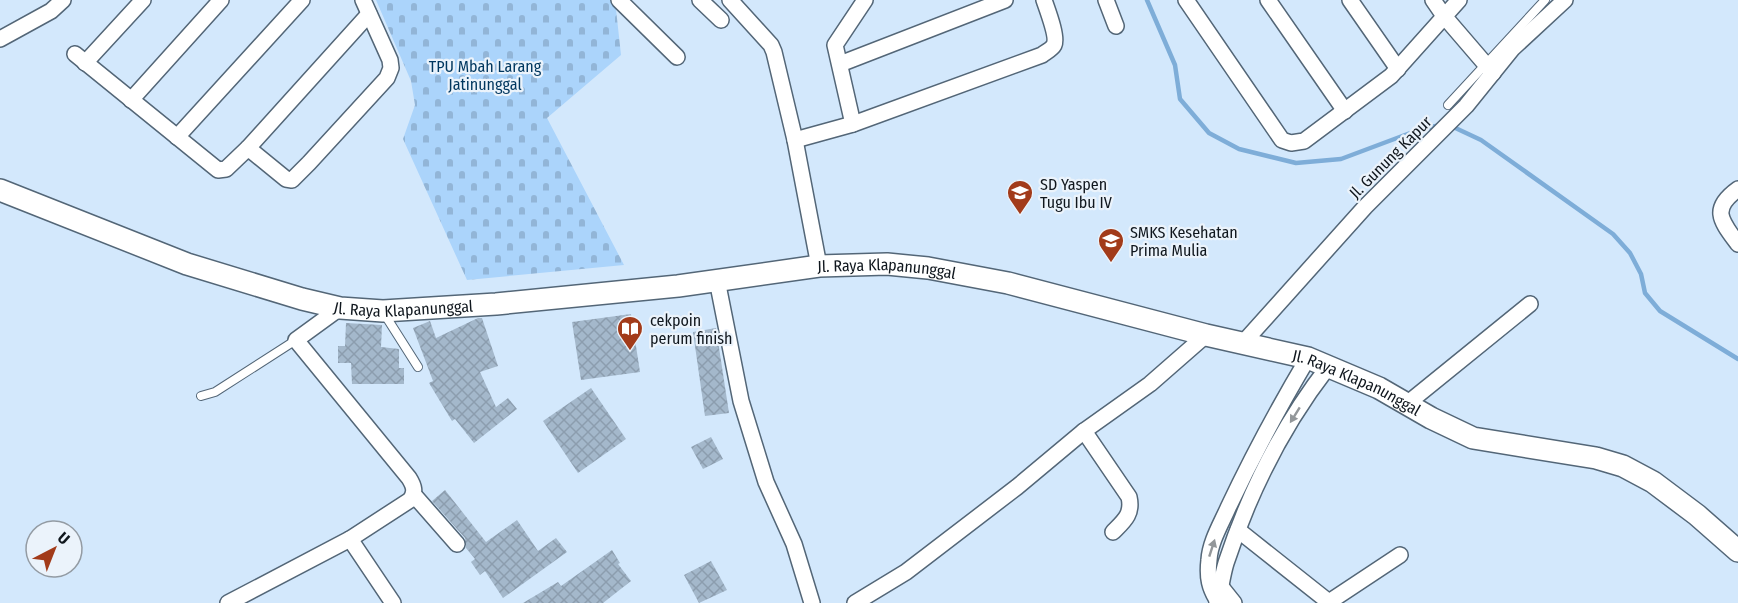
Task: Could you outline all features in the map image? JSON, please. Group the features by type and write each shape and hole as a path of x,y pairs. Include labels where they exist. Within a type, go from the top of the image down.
{"street":[{"path":"0,39 51,11 63,0"},
{"path":"143,0 80,58 214,167 222,171 248,148 366,7 390,60 391,68 387,78 309,163 289,180 248,148"},
{"path":"131,100 221,0"},
{"path":"177,136 302,0"},
{"path":"619,0 677,57"},
{"path":"700,0 721,20"},
{"path":"730,0 771,45 774,52 795,140 819,266"},
{"path":"853,124 835,43 866,0"},
{"path":"840,64 1005,0"},
{"path":"795,140 853,124 1053,48 1055,37 1044,0"},
{"path":"1106,0 1116,26"},
{"path":"1186,0 1282,140 1291,143 1304,141 1391,76 1459,0"},
{"path":"1268,0 1345,111"},
{"path":"1350,0 1398,69"},
{"path":"1433,0 1489,69"},
{"name":"Jl. Gunung Kapur","path":"1243,344 1341,232 1466,106 1489,69 1565,0"},
{"path":"1738,189 1723,203 1720,211 1722,220 1738,244"},
{"name":"Jl. Raya Klapanunggal","path":"0,190 187,264 302,299 340,308 383,311 496,304 631,292 819,266 887,264 974,276 1064,296 1206,335 1308,358 1379,388 1431,418 1473,438 1596,458 1623,466 1653,482 1697,515 1738,551"},
{"path":"717,280 741,401 766,482 794,544 812,603"},
{"path":"1408,403 1530,304"},
{"path":"228,603 350,539 410,500 414,495 415,490 409,478 296,340 340,308"},
{"path":"855,603 906,572 1017,487 1084,431 1150,384 1206,335"},
{"path":"1234,603 1219,599 1210,588 1209,557 1217,533 1270,424 1308,358"},
{"path":"1219,599 1222,578 1238,530 1270,455 1328,366"},
{"path":"1084,431 1129,497 1129,513 1113,532"},
{"path":"414,495 457,544"},
{"path":"1238,530 1329,602 1400,555"},
{"path":"350,539 393,603"}],"lane":[{"path":"1448,105 1489,69 1545,0"},
{"path":"383,311 418,367"},
{"path":"201,396 215,392 296,340"}],"green space":[{"name":"TPU Mbah Larang Jatinunggal","path":"376,0 615,0 621,55 547,118 624,265 467,280 403,139 415,105 411,81"}],"building":[{"path":"631,314 640,372 581,380 572,322"},
{"path":"482,318 498,366 480,372 496,407 508,398 517,409 474,443 455,419 452,421 429,383 433,381 413,328 430,321 436,338"},
{"path":"346,323 382,325 381,347 399,349 399,368 404,368 404,384 352,384 351,363 338,363 338,346 345,346"},
{"path":"716,328 729,413 705,416 693,332"},
{"path":"591,388 626,439 578,473 543,421"},
{"path":"711,437 723,459 703,469 691,447"},
{"path":"445,490 486,542 517,520 538,551 556,538 567,552 503,598 485,571 480,575 471,562 475,559 466,548 465,538 432,501"},
{"path":"612,550 620,563 618,564 631,581 603,603 523,603 558,582 561,586"},
{"path":"711,561 727,590 699,603 684,575"}],"waterway":[{"path":"1147,0 1175,65 1180,99 1209,133 1239,149 1296,163 1341,159 1421,129 1441,125"},
{"path":"1449,125 1481,140 1613,234 1630,253 1641,274 1645,293 1660,311 1738,359"}],"place":[{"name":"SD Yaspen Tugu Ibu IV","path":"1020,216"},
{"name":"SMKS Kesehatan Prima Mulia","path":"1111,264"},
{"name":"cekpoin perum finish","path":"630,352"}]}
